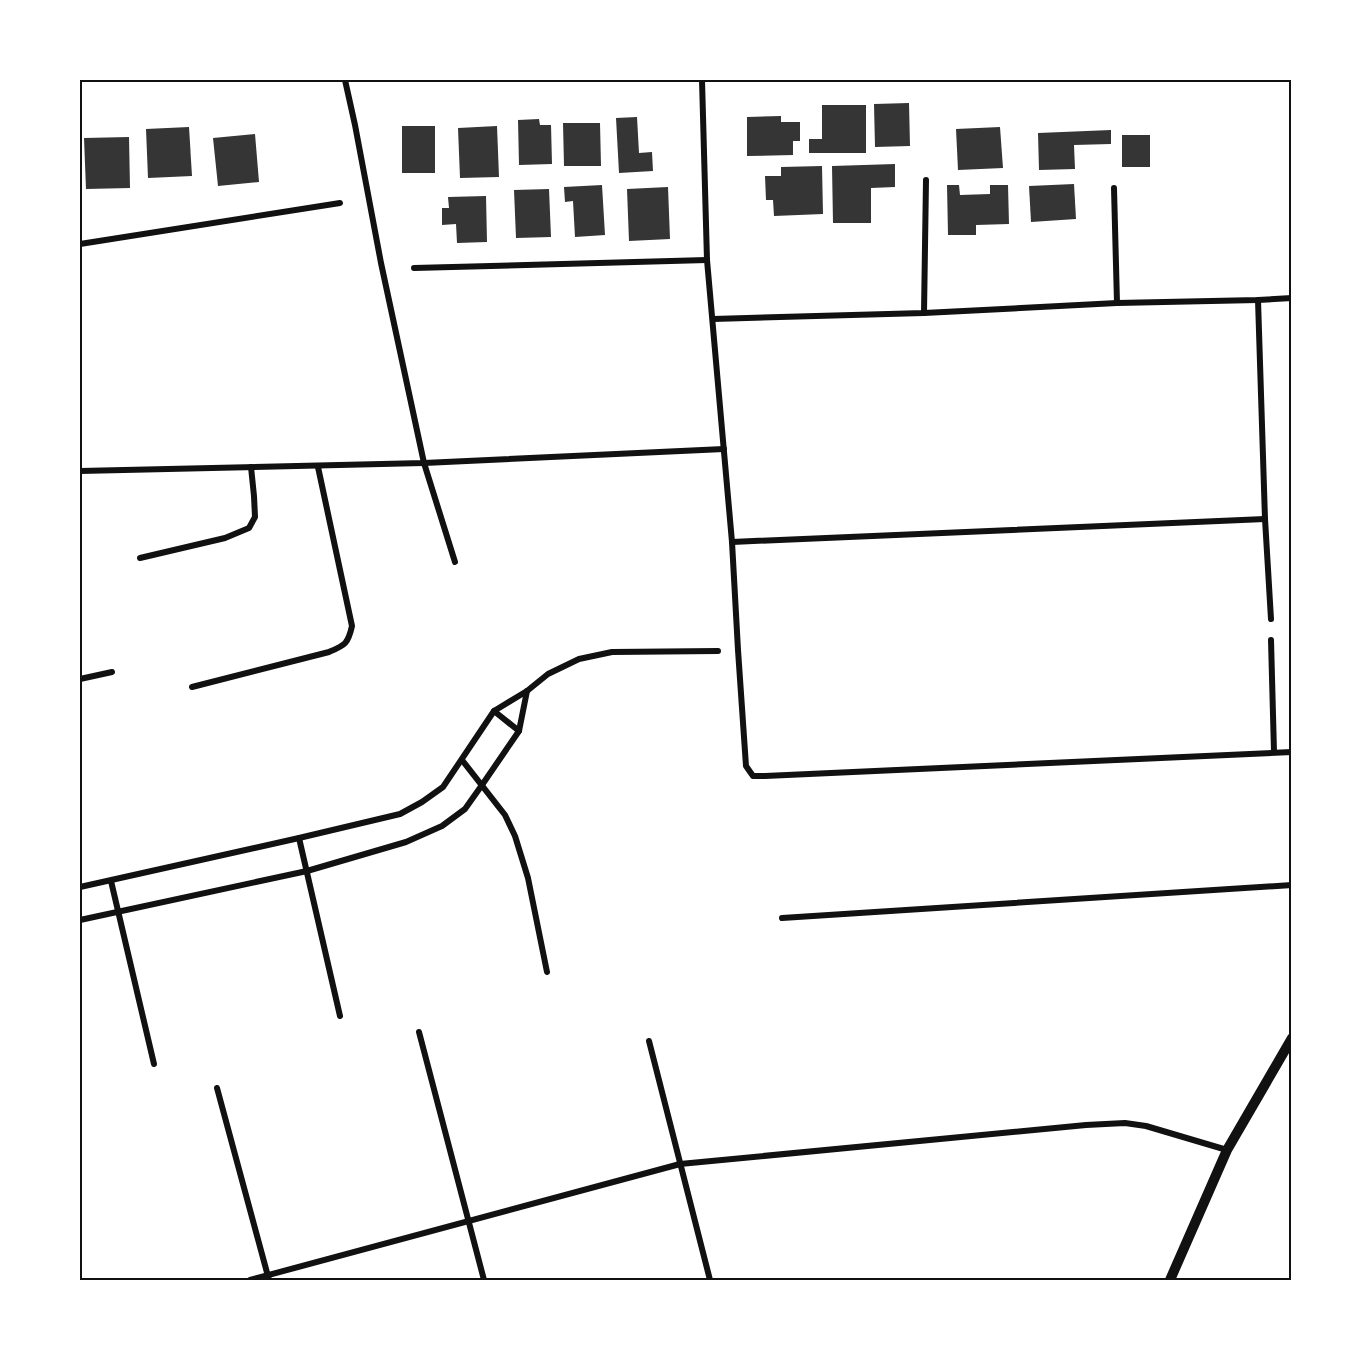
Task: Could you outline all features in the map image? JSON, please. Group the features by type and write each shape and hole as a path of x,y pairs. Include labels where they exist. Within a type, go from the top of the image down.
{"street":[{"path":"345,80 424,463 455,562"},
{"path":"702,80 707,260 732,542 746,766 753,776 1292,752"},
{"path":"924,313 926,180"},
{"path":"1114,188 1117,303"},
{"path":"80,244 340,203"},
{"path":"414,268 707,260"},
{"path":"712,320 1292,298"},
{"path":"1258,300 1265,519 1271,619"},
{"path":"80,471 424,463 724,449"},
{"path":"192,687 329,652 343,646 349,638 352,626 318,466"},
{"path":"140,558 225,538 249,528 255,517 251,467"},
{"path":"732,542 1265,519"},
{"path":"1272,640 1274,752"},
{"path":"80,887 399,814 422,802 443,787 494,711 527,691 548,674 579,659 612,651 718,651"},
{"path":"80,679 112,672"},
{"path":"80,920 307,871 406,842 442,826 465,809 519,731 527,691"},
{"path":"494,711 519,731"},
{"path":"462,760 505,815 514,836 528,878 547,972"},
{"path":"299,838 340,1016"},
{"path":"111,881 154,1064"},
{"path":"782,918 1292,885"},
{"path":"419,1032 484,1281"},
{"path":"649,1041 710,1281"},
{"path":"1170,1281 1227,1150 1290,1044"},
{"path":"217,1088 269,1278"},
{"path":"250,1281 269,1278 680,1164 1125,1123 1146,1126 1227,1150"}],"building":[{"path":"909,103 910,146 875,147 874,104"},
{"path":"822,105 866,105 866,153 809,153 809,139 822,139"},
{"path":"781,116 781,122 800,122 800,141 793,141 793,155 747,156 747,117"},
{"path":"637,117 639,153 652,152 653,171 619,173 616,118"},
{"path":"539,119 540,125 551,125 552,164 519,165 518,120"},
{"path":"563,123 600,123 601,166 564,166"},
{"path":"402,126 435,126 435,173 402,173"},
{"path":"497,126 499,177 460,178 458,128"},
{"path":"189,127 192,176 148,178 146,129"},
{"path":"1000,127 1003,168 958,170 956,129"},
{"path":"1111,130 1111,144 1074,145 1075,169 1039,170 1038,133"},
{"path":"255,134 259,182 218,186 213,138"},
{"path":"1122,135 1150,135 1150,167 1122,167"},
{"path":"129,137 130,188 86,189 84,138"},
{"path":"895,164 895,187 871,188 871,223 833,223 832,166"},
{"path":"822,166 823,214 774,216 773,200 766,200 765,176 781,176 781,167"},
{"path":"1074,184 1076,219 1031,222 1029,186"},
{"path":"602,185 605,235 575,237 573,201 565,202 564,187"},
{"path":"947,185 959,185 960,195 990,194 990,185 1008,185 1009,224 976,225 976,235 948,235"},
{"path":"668,187 670,239 629,241 627,189"},
{"path":"549,189 551,237 516,238 514,190"},
{"path":"486,196 487,242 457,243 456,224 442,225 442,208 449,208 448,197"}]}
